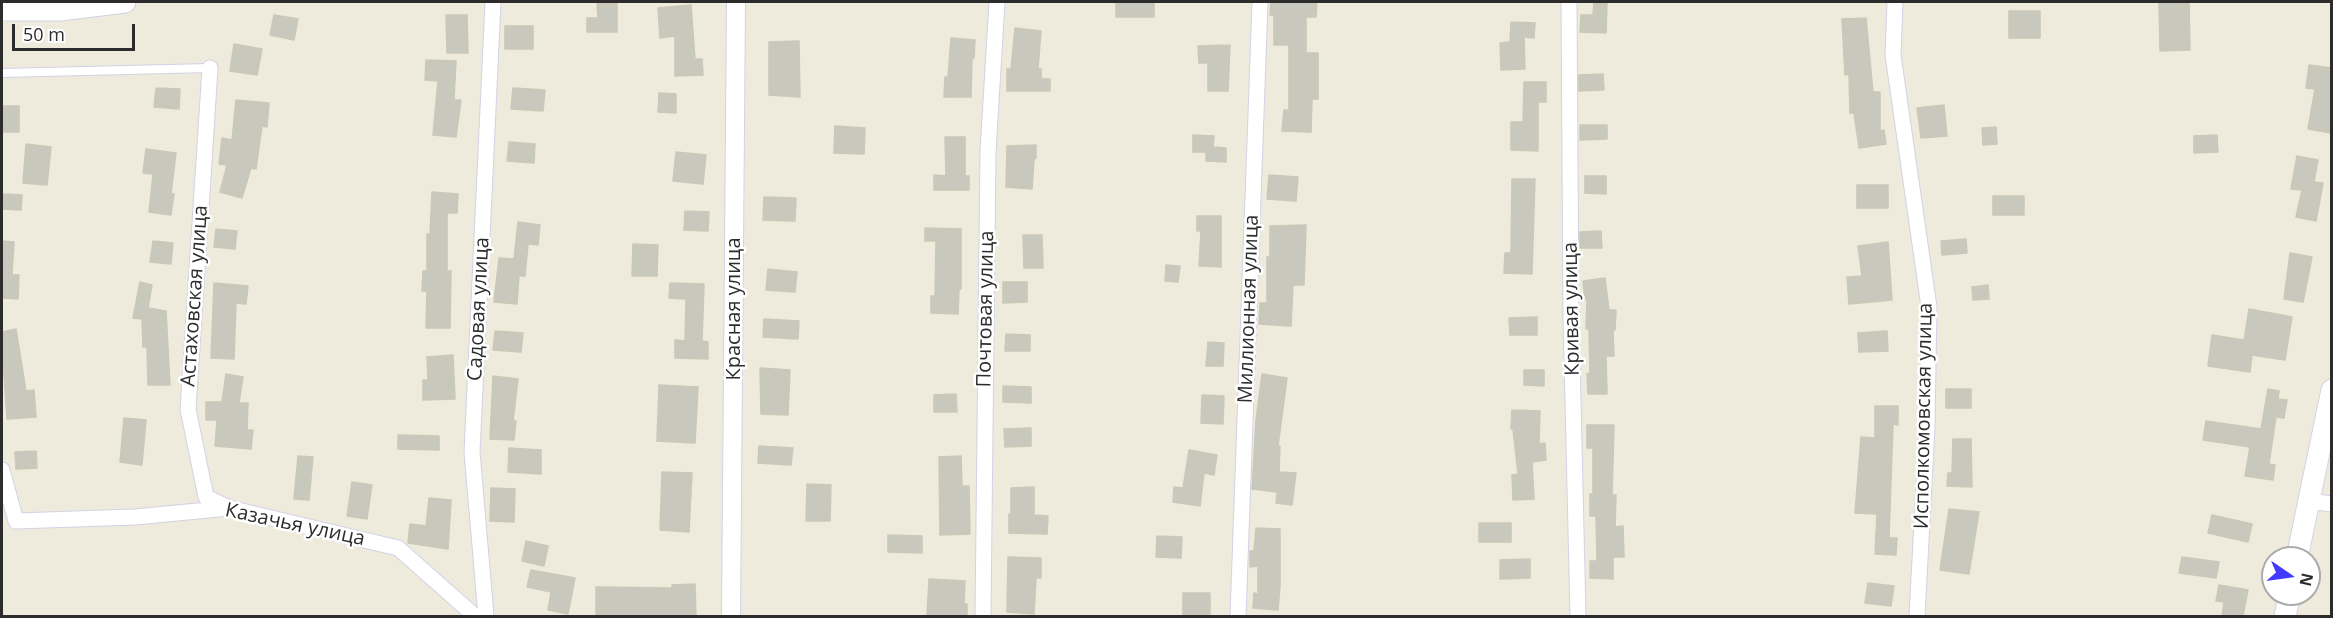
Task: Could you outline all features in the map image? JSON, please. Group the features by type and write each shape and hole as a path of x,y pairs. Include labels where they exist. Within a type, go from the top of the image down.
{"main road":[{"path":"2,10 60,10 125,2"},
{"path":"2299,546 2331,390"}],"street":[{"name":"Садовая улица","path":"486,616 472,452 494,2"},
{"name":"Красная улица","path":"731,616 736,2"},
{"name":"Почтовая улица","path":"982,616 988,152 997,2"},
{"name":"Миллионная улица","path":"1238,616 1260,2"},
{"name":"Кривая улица","path":"1569,2 1571,326 1578,616"},
{"name":"Исполкомовская улица","path":"1894,2 1893,55 1929,307 1927,427 1917,616"},
{"name":"Астаховская улица","path":"210,68 188,409 206,497 229,507"},
{"name":"Казачья улица","path":"2,470 16,521 135,517 229,507 399,548 475,616"},
{"path":"2308,501 2331,504"}],"lane":[{"path":"2,73 210,68"}],"building":[{"path":"597,2 617,2 617,32 587,32 587,18 598,18"},
{"path":"1116,2 1154,2 1154,17 1116,17"},
{"path":"1271,2 1317,2 1316,17 1306,17 1306,53 1318,53 1318,99 1312,99 1311,132 1282,131 1284,110 1289,110 1289,45 1274,45 1274,15 1270,15"},
{"path":"1594,2 1607,2 1606,33 1580,32 1581,15 1593,15"},
{"path":"2159,2 2189,2 2190,50 2160,51"},
{"path":"691,5 695,59 702,59 703,75 675,76 675,36 660,38 658,8"},
{"path":"2009,11 2040,11 2040,38 2009,38"},
{"path":"274,15 298,19 294,40 270,35"},
{"path":"446,15 467,15 468,53 447,53"},
{"path":"1866,18 1873,92 1880,92 1880,131 1884,130 1886,144 1859,148 1854,113 1850,113 1849,74 1845,75 1842,19"},
{"path":"1511,22 1535,23 1534,38 1524,37 1525,69 1501,70 1500,43 1510,42"},
{"path":"505,26 533,26 533,49 505,49"},
{"path":"1015,28 1041,31 1038,69 1041,69 1041,79 1050,79 1050,91 1007,91 1007,69 1011,69"},
{"path":"951,38 975,40 971,97 944,97"},
{"path":"799,41 800,97 769,95 769,42"},
{"path":"234,44 262,49 257,75 230,71"},
{"path":"1230,45 1228,91 1208,91 1208,63 1199,63 1198,46"},
{"path":"426,60 456,61 454,100 461,100 456,137 433,135 438,81 425,80"},
{"path":"2309,65 2331,68 2331,133 2308,129 2315,89 2306,88"},
{"path":"1603,74 1604,90 1579,91 1579,75"},
{"path":"1524,82 1546,82 1546,102 1538,102 1538,151 1511,150 1511,122 1523,122"},
{"path":"156,88 180,89 179,109 154,107"},
{"path":"513,88 545,90 543,111 511,109"},
{"path":"659,93 676,94 676,113 658,112"},
{"path":"236,100 269,103 267,127 262,126 256,169 251,168 242,198 220,192 227,165 219,164 222,138 232,140"},
{"path":"1944,105 1947,136 1921,138 1917,108"},
{"path":"2,106 19,106 19,132 2,132"},
{"path":"1580,125 1607,125 1607,139 1580,140"},
{"path":"835,126 865,128 864,154 834,153"},
{"path":"1996,127 1997,144 1983,145 1982,128"},
{"path":"1193,135 1214,136 1213,147 1226,148 1226,162 1206,161 1206,152 1193,152"},
{"path":"2217,135 2218,152 2194,153 2194,136"},
{"path":"945,137 965,137 965,176 969,176 969,190 934,190 934,175 946,176"},
{"path":"509,142 535,144 534,163 507,161"},
{"path":"26,144 51,147 47,185 23,183"},
{"path":"1036,145 1032,189 1006,187 1007,146"},
{"path":"146,149 176,153 171,215 149,212 153,174 143,173"},
{"path":"676,152 706,155 703,184 673,181"},
{"path":"2297,156 2318,160 2314,182 2323,183 2316,221 2296,217 2302,190 2291,189"},
{"path":"1269,175 1298,177 1296,201 1267,199"},
{"path":"1585,176 1606,176 1606,194 1585,193"},
{"path":"1512,179 1535,179 1532,274 1504,273 1505,253 1511,253"},
{"path":"1857,185 1888,185 1888,208 1857,208"},
{"path":"432,192 458,194 457,213 447,213 447,271 451,271 450,328 426,328 427,291 422,291 423,271 427,271 427,234 430,234"},
{"path":"2,194 22,195 21,210 2,209"},
{"path":"1993,196 2024,196 2024,215 1993,215"},
{"path":"764,197 796,198 795,221 763,220"},
{"path":"685,211 709,212 708,231 684,230"},
{"path":"1197,216 1221,216 1221,267 1199,266 1201,231 1197,231"},
{"path":"518,222 540,225 538,245 528,244 525,276 519,276 517,304 494,302 499,258 514,259"},
{"path":"1306,225 1304,285 1293,285 1291,326 1259,324 1260,303 1267,303 1270,226"},
{"path":"925,228 961,229 961,289 959,289 958,314 931,313 931,296 935,296 936,241 925,241"},
{"path":"216,229 237,231 235,249 214,247"},
{"path":"1601,231 1602,248 1580,248 1580,232"},
{"path":"1023,235 1042,235 1043,268 1024,268"},
{"path":"1966,239 1967,253 1942,255 1941,241"},
{"path":"2,241 14,242 12,275 19,275 18,299 2,298"},
{"path":"153,241 173,243 171,264 150,262"},
{"path":"1888,242 1892,300 1849,304 1847,277 1862,276 1858,246"},
{"path":"633,244 658,245 657,276 632,276"},
{"path":"2290,253 2312,257 2303,302 2284,299"},
{"path":"1166,265 1180,266 1178,282 1165,281"},
{"path":"768,269 797,272 795,292 766,290"},
{"path":"1605,278 1609,310 1616,310 1615,330 1613,330 1614,356 1606,356 1607,394 1588,394 1589,329 1586,329 1587,299 1585,300 1583,281"},
{"path":"140,282 152,285 148,308 166,311 170,385 148,385 147,347 143,347 142,319 133,318"},
{"path":"1003,282 1027,282 1027,302 1003,303"},
{"path":"214,283 248,286 246,304 236,303 234,359 211,358"},
{"path":"670,283 704,284 702,341 708,342 708,359 675,358 675,340 685,341 686,299 669,298"},
{"path":"1988,285 1989,299 1973,300 1972,287"},
{"path":"2249,309 2292,317 2285,360 2252,355 2250,372 2208,366 2212,335 2244,340"},
{"path":"1537,317 1537,335 1510,335 1509,318"},
{"path":"764,319 799,321 798,339 763,337"},
{"path":"16,329 26,391 34,390 36,417 7,419 4,373 2,374 2,332"},
{"path":"495,331 523,333 521,352 493,350"},
{"path":"1887,331 1888,351 1859,352 1858,333"},
{"path":"1006,334 1030,335 1030,351 1005,351"},
{"path":"1208,342 1224,343 1223,366 1206,366"},
{"path":"453,355 455,399 423,400 423,380 428,380 427,357"},
{"path":"760,368 790,370 788,415 761,414"},
{"path":"1524,370 1544,370 1544,386 1524,385"},
{"path":"226,374 243,377 239,403 248,403 247,430 253,430 251,449 215,446 217,420 206,420 206,402 222,402"},
{"path":"1262,374 1287,378 1278,446 1280,446 1279,472 1296,473 1292,505 1276,503 1277,492 1252,489 1256,420"},
{"path":"493,376 518,379 513,421 516,421 514,440 490,439"},
{"path":"659,385 698,387 695,443 657,441"},
{"path":"1003,386 1031,387 1031,403 1003,402"},
{"path":"1946,389 1971,389 1971,408 1946,408"},
{"path":"2268,389 2279,391 2278,399 2287,400 2284,418 2276,417 2269,464 2275,465 2273,480 2245,476 2250,447 2203,440 2206,421 2261,429"},
{"path":"956,394 957,412 934,412 934,395"},
{"path":"1202,395 1224,396 1223,424 1201,423"},
{"path":"1875,406 1898,406 1898,425 1893,424 1889,538 1897,538 1896,555 1875,554 1877,514 1855,513 1861,437 1875,438"},
{"path":"1512,410 1540,411 1539,444 1545,443 1546,460 1532,462 1534,499 1513,500 1512,475 1518,474 1513,429 1511,429"},
{"path":"124,418 146,420 142,465 120,462"},
{"path":"1587,425 1614,425 1612,495 1616,495 1615,527 1623,526 1624,557 1613,557 1613,579 1590,578 1590,561 1597,561 1596,516 1590,516 1590,494 1593,494 1593,448 1587,448"},
{"path":"1031,428 1031,446 1005,447 1004,429"},
{"path":"398,435 439,436 439,450 398,449"},
{"path":"1953,439 1971,439 1972,487 1947,486 1948,473 1952,473"},
{"path":"759,446 793,448 791,465 758,463"},
{"path":"509,448 541,450 541,474 508,472"},
{"path":"1189,450 1217,455 1214,475 1204,473 1200,506 1173,502 1174,487 1183,488"},
{"path":"36,451 37,468 16,469 15,452"},
{"path":"298,456 313,457 309,500 294,499"},
{"path":"961,456 962,486 969,486 970,534 940,535 939,457"},
{"path":"662,472 692,473 689,532 660,530"},
{"path":"352,482 372,485 367,519 347,516"},
{"path":"807,484 831,485 830,521 806,521"},
{"path":"1034,487 1034,515 1048,516 1047,534 1009,533 1011,488"},
{"path":"491,488 515,489 514,522 490,521"},
{"path":"429,498 451,500 448,549 408,543 410,524 426,526"},
{"path":"1949,509 1979,512 1969,574 1940,570"},
{"path":"2212,515 2252,524 2248,542 2208,533"},
{"path":"1479,523 1511,523 1511,542 1479,542"},
{"path":"1256,528 1280,529 1278,610 1253,608 1254,593 1258,594 1258,566 1250,567 1250,551 1254,551"},
{"path":"888,535 922,536 922,553 888,552"},
{"path":"1157,536 1182,537 1181,558 1156,557"},
{"path":"526,541 548,546 544,566 522,561"},
{"path":"1008,557 1041,558 1041,578 1036,578 1034,614 1007,612"},
{"path":"2182,557 2219,562 2216,578 2179,573"},
{"path":"1530,559 1530,578 1500,579 1500,560"},
{"path":"531,570 575,578 568,614 548,610 551,592 527,587"},
{"path":"929,579 965,581 964,604 967,604 967,616 927,616"},
{"path":"1868,583 1894,586 1891,606 1865,603"},
{"path":"695,584 696,616 596,616 596,587 672,588 672,585"},
{"path":"2219,585 2248,590 2243,616 2222,616 2224,602 2216,601"},
{"path":"1183,593 1210,593 1210,615 1183,615"}]}
